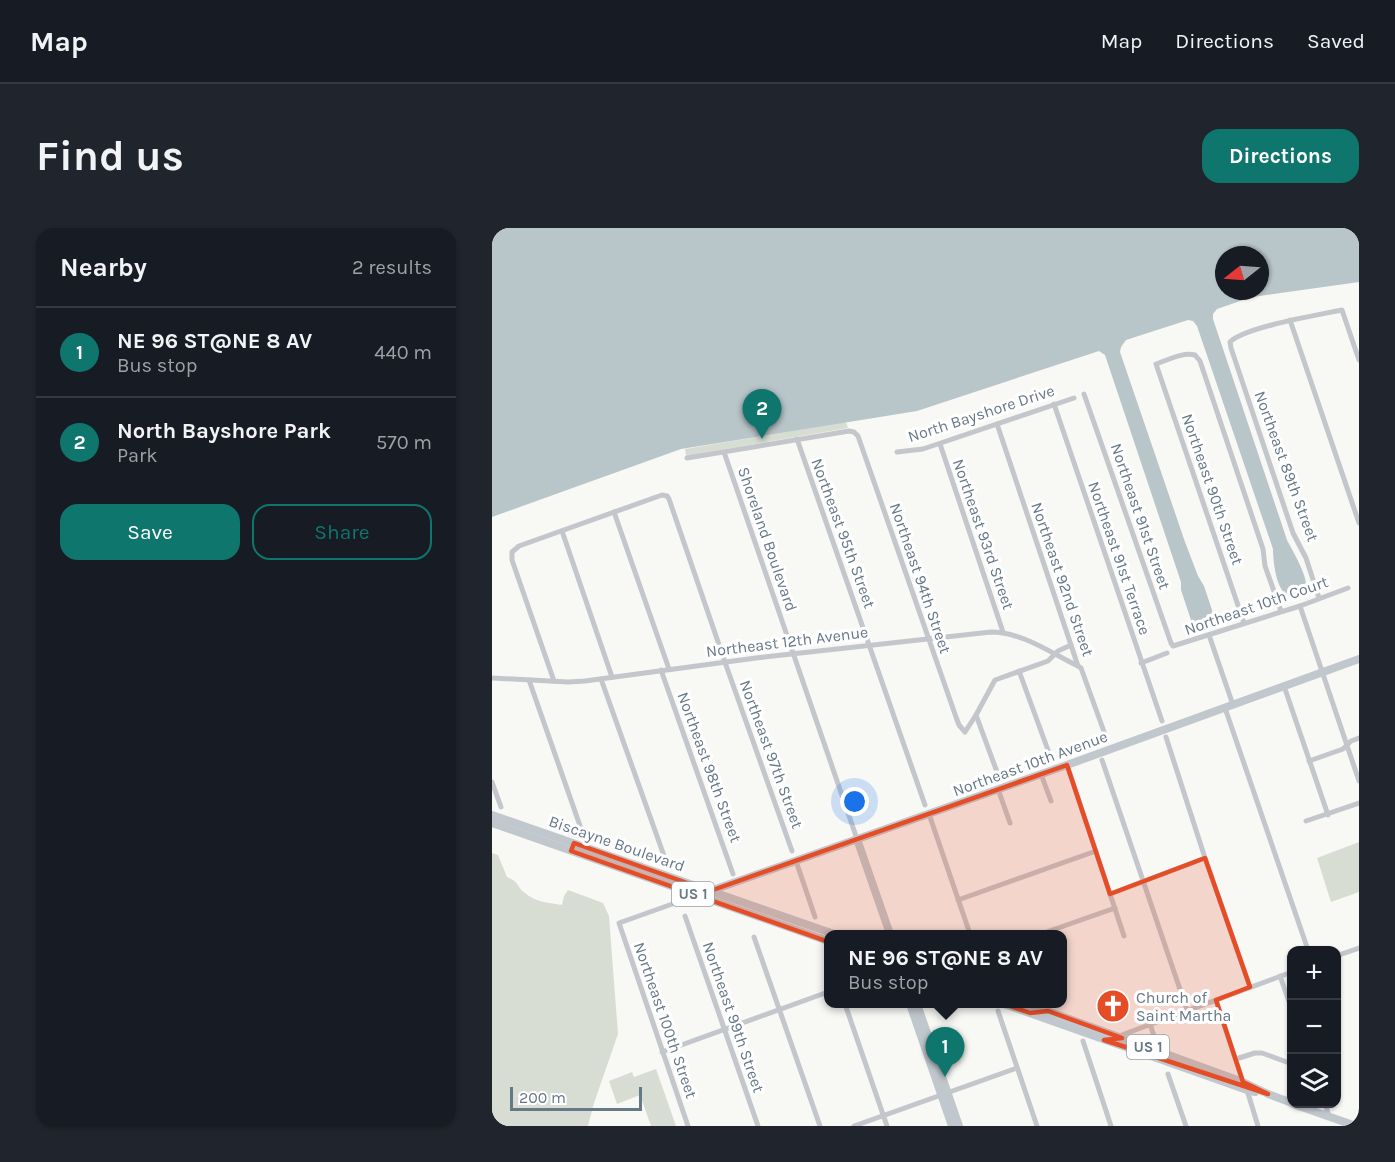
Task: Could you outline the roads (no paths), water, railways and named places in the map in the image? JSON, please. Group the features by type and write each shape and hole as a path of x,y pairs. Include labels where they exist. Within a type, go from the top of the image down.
{"main road":[{"name":"Biscayne Boulevard","path":"492,815 674,888 824,940"},
{"name":"Biscayne Boulevard","path":"492,824 710,891 824,931"},
{"name":"US 1","path":"1016,1008 1287,1101"},
{"name":"US 1","path":"1039,1008 1159,1051 1245,1086"},
{"path":"1030,1013 1047,1011"},
{"path":"1104,1040 1118,1036"},
{"name":"US 1","path":"1306,1108 1356,1126"}],"street":[{"path":"1359,360 1342,310 1290,320 1359,523"},
{"name":"Northeast 89th Street","path":"1290,320 1243,334 1230,342 1293,533 1306,558 1319,598"},
{"name":"Northeast 90th Street","path":"1244,623 1156,364 1188,354 1195,355 1200,362 1263,549 1265,566 1281,611"},
{"name":"Northeast 91st Street","path":"1084,394 1170,644 1173,646"},
{"name":"North Bayshore Drive","path":"897,452 923,449 940,444 1074,398"},
{"name":"Northeast 91st Terrace","path":"1054,404 1162,721"},
{"name":"Northeast 92nd Street","path":"997,424 1078,666 1081,668 1107,740"},
{"name":"Northeast 94th Street","path":"796,440 846,431 854,432 858,436 959,725 964,732 976,715"},
{"path":"687,458 796,440"},
{"name":"Northeast 95th Street","path":"796,440 925,805"},
{"name":"Northeast 93rd Street","path":"940,444 1003,632"},
{"name":"Shoreland Boulevard","path":"724,452 858,839"},
{"name":"Northeast 97th Street","path":"614,512 662,495 669,499 792,851"},
{"path":"554,681 512,560 512,552 519,546 614,512 669,669"},
{"path":"562,531 612,677"},
{"name":"Northeast 10th Court","path":"1173,646 1300,606 1348,588"},
{"path":"1300,606 1359,781"},
{"name":"Northeast 12th Avenue","path":"492,678 568,682 601,679 978,632 1003,632 1020,637 1078,666"},
{"path":"1209,635 1229,706 1306,946"},
{"path":"1000,780 976,715 995,680 1048,661 1059,651 1071,645"},
{"path":"1141,663 1167,653"},
{"name":"Northeast 10th Avenue","path":"710,891 1359,659"},
{"name":"Northeast 98th Street","path":"661,670 733,874"},
{"path":"1019,671 1052,761"},
{"path":"601,679 668,867"},
{"path":"529,680 585,840"},
{"path":"1284,686 1328,814"},
{"path":"1166,737 1250,987"},
{"path":"1309,760 1343,749 1351,741 1359,738"},
{"path":"1102,760 1187,1010"},
{"path":"1066,765 1124,936"},
{"path":"1041,774 1051,801"},
{"path":"492,782 501,807"},
{"path":"998,789 1010,823"},
{"path":"1306,821 1359,803"},
{"path":"929,814 969,930"},
{"path":"858,839 889,930"},
{"path":"958,900 1096,850"},
{"path":"1110,894 1205,858"},
{"path":"796,861 815,917"},
{"path":"674,888 678,902 700,896"},
{"name":"Northeast 100th Street","path":"678,902 619,923 688,1126"},
{"path":"1052,930 1115,908"},
{"name":"Northeast 99th Street","path":"685,916 758,1126"},
{"path":"754,937 820,1126"},
{"path":"1341,954 1359,948"},
{"path":"1118,1036 1287,974"},
{"path":"1280,976 1288,1000"},
{"path":"662,1052 824,994"},
{"path":"1216,1000 1258,1126"},
{"path":"846,1008 887,1126"},
{"path":"912,1008 959,1126"},
{"path":"918,1008 952,1126"},
{"path":"998,1011 1037,1126"},
{"path":"1150,1024 1159,1051"},
{"path":"1083,1041 1111,1126"},
{"path":"1236,1059 1262,1053 1287,1062"},
{"path":"854,1126 1017,1068"},
{"path":"1168,1074 1186,1126"},
{"path":"1326,1108 1329,1116"}],"place":[{"name":"North Bayshore Park","path":"762,439"},
{"name":"Church of Saint Martha","path":"1113,1006"},
{"name":"NE 96 ST@NE 8 AV","path":"945,1077"}]}
